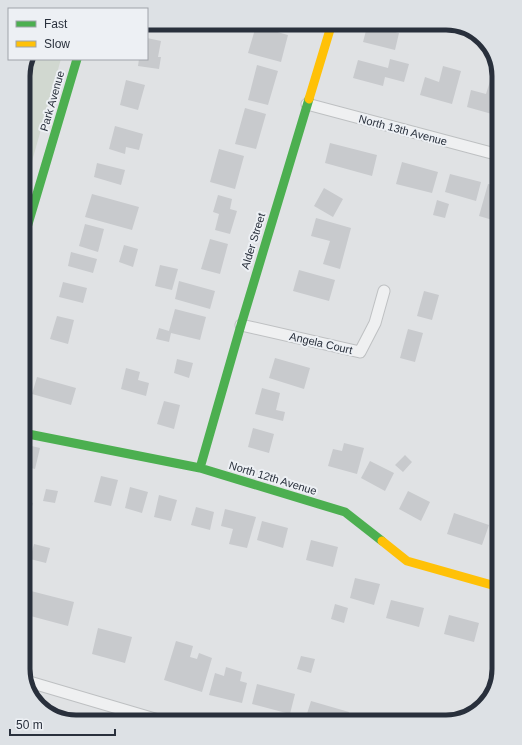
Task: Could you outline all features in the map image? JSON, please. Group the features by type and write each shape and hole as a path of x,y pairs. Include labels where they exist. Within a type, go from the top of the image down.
{"street":[{"name":"Alder Street","path":"200,468 241,325 330,30"},
{"name":"Park Avenue","path":"30,217 77,60"},
{"name":"North 13th Avenue","path":"307,104 492,153"},
{"name":"Angela Court","path":"241,325 360,352 375,323 384,291"},
{"name":"North 12th Avenue","path":"30,434 200,468 345,512 407,561 492,586"},
{"path":"33,683 141,715"}],"shaded area":[{"path":"34,60 61,60 30,168 30,73 32,64"}],"building":[{"path":"255,30 270,30 288,35 281,62 248,53"},
{"path":"366,30 388,30 399,33 395,50 363,42"},
{"path":"148,38 161,41 158,57 161,57 159,69 138,66 139,60 148,60"},
{"path":"390,59 409,64 404,82 385,77 383,86 353,78 358,60 388,68"},
{"path":"257,65 278,71 268,105 248,100"},
{"path":"443,66 461,71 452,104 420,95 425,77 439,82"},
{"path":"492,78 492,114 467,107 471,90 486,94"},
{"path":"126,80 145,85 138,110 120,105"},
{"path":"245,108 266,114 256,149 235,144"},
{"path":"115,126 143,134 139,150 126,147 125,154 109,149"},
{"path":"330,143 377,155 372,176 325,163"},
{"path":"219,149 244,156 235,189 210,182"},
{"path":"402,162 438,172 432,193 396,184"},
{"path":"97,163 125,170 121,185 94,177"},
{"path":"450,174 481,182 476,201 445,192"},
{"path":"488,184 492,185 492,220 479,216"},
{"path":"324,188 343,199 333,217 314,206"},
{"path":"92,194 139,207 132,230 85,217"},
{"path":"218,195 232,199 230,209 237,211 230,234 215,230 219,214 213,212"},
{"path":"437,200 449,204 445,218 433,215"},
{"path":"316,218 351,228 340,269 323,264 330,241 311,236"},
{"path":"85,224 104,229 98,252 79,246"},
{"path":"210,239 228,244 220,274 201,269"},
{"path":"124,245 138,249 133,267 119,262"},
{"path":"71,252 97,259 93,273 68,266"},
{"path":"160,265 178,269 172,290 155,286"},
{"path":"299,270 335,280 329,301 293,291"},
{"path":"179,281 215,291 210,309 175,299"},
{"path":"63,282 87,288 83,303 59,297"},
{"path":"424,291 439,295 432,320 417,316"},
{"path":"175,309 206,317 200,340 171,333 169,342 156,339 159,328 169,331"},
{"path":"57,316 74,320 68,344 50,339"},
{"path":"408,329 423,333 415,362 400,358"},
{"path":"275,358 310,368 304,389 269,378"},
{"path":"177,359 193,363 189,378 174,373"},
{"path":"126,368 140,372 138,380 149,383 146,396 121,389"},
{"path":"37,377 76,388 71,405 32,394"},
{"path":"262,388 280,393 276,410 285,412 283,421 255,414"},
{"path":"164,401 180,405 174,429 157,424"},
{"path":"253,428 274,434 269,453 248,447"},
{"path":"344,443 364,448 357,474 328,466 333,449 342,451"},
{"path":"30,446 40,448 35,469 30,468"},
{"path":"405,455 412,462 403,472 395,465"},
{"path":"370,461 394,473 385,491 361,478"},
{"path":"101,476 118,480 111,506 94,502"},
{"path":"130,487 148,492 142,513 125,508"},
{"path":"46,489 58,491 55,503 43,501"},
{"path":"408,491 430,502 421,521 399,509"},
{"path":"159,495 177,500 171,521 154,517"},
{"path":"30,502 33,503 30,513"},
{"path":"196,507 214,512 210,530 191,525"},
{"path":"225,509 256,517 247,548 229,544 233,529 221,526"},
{"path":"454,513 489,525 482,545 447,534"},
{"path":"262,521 288,528 283,548 257,540"},
{"path":"311,540 338,547 333,567 306,560"},
{"path":"34,544 50,548 46,563 30,559"},
{"path":"355,578 380,584 374,605 350,598"},
{"path":"30,591 74,602 68,626 30,616"},
{"path":"391,600 424,608 419,627 386,618"},
{"path":"335,604 348,608 344,623 331,619"},
{"path":"449,615 479,623 474,642 444,634"},
{"path":"98,628 132,637 125,663 92,654"},
{"path":"176,641 193,646 190,657 197,659 199,653 212,658 202,692 164,680"},
{"path":"301,656 315,659 311,673 297,669"},
{"path":"226,667 242,672 240,681 247,683 242,703 209,695 215,673 224,676"},
{"path":"257,684 295,694 290,714 252,704"},
{"path":"311,701 349,712 348,715 307,715"}],"traffic: fast":[{"path":"30,217 77,60"},
{"path":"200,468 309,99"},
{"path":"30,434 200,468 345,512 382,541"}],"traffic: slow":[{"path":"309,99 330,30"},
{"path":"382,541 407,561 492,585"}]}
